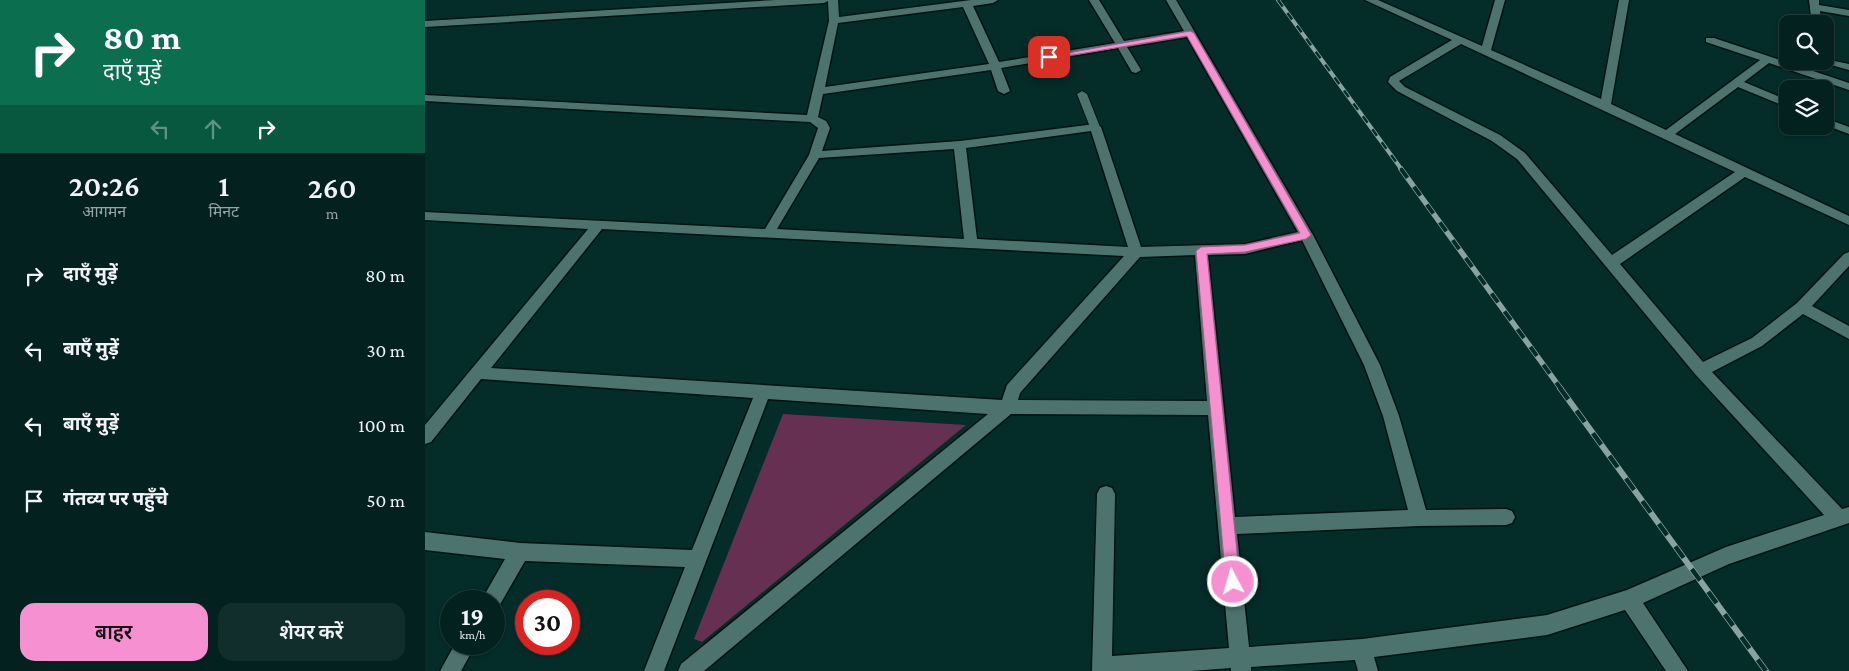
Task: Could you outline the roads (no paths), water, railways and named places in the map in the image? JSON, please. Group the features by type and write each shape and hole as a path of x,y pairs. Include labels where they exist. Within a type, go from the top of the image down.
{"street":[{"path":"425,24 824,0"},
{"path":"812,119 834,21 833,0"},
{"path":"834,21 993,0"},
{"path":"1094,0 1136,70"},
{"path":"1171,0 1306,235 1371,365 1384,395 1419,518"},
{"path":"1370,0 1486,51 1849,221"},
{"path":"1486,51 1500,0"},
{"path":"1605,106 1624,0"},
{"path":"1815,3 1849,13"},
{"path":"967,4 995,66 1003,91"},
{"path":"819,91 995,66 1190,33"},
{"path":"1105,494 1102,669 1241,665 1547,625 1629,600 1726,556 1844,517 1701,370 1611,262 1511,147 1401,89 1393,82 1393,79 1460,40"},
{"path":"1710,40 1849,87"},
{"path":"1666,135 1768,59"},
{"path":"1834,64 1849,67"},
{"path":"1822,70 1823,78"},
{"path":"1738,83 1779,101"},
{"path":"425,98 812,119 821,123 825,128 815,155 768,234"},
{"path":"1834,125 1849,131"},
{"path":"815,155 960,144 1095,127 1135,252"},
{"path":"960,144 971,244"},
{"path":"1611,262 1745,171"},
{"path":"426,217 1135,252 1245,249 1306,235"},
{"path":"425,437 598,226"},
{"path":"1201,251 1241,665"},
{"path":"688,671 1008,407 1013,390 1135,252"},
{"path":"1701,370 1757,342 1802,306 1849,258"},
{"path":"1802,306 1849,333"},
{"path":"478,373 1008,407 1217,408"},
{"path":"654,671 763,392"},
{"path":"1228,526 1419,518 1507,517"},
{"path":"425,541 520,552 697,559"},
{"path":"498,590 520,552"},
{"path":"1629,600 1677,671"},
{"path":"1363,649 1367,671"},
{"path":"450,671 459,655"}],"lane":[{"path":"1082,94 1095,127"}],"railway":[{"path":"1278,0 1402,170"},
{"path":"1401,169 1561,389"},
{"path":"1560,388 1766,671"}]}
